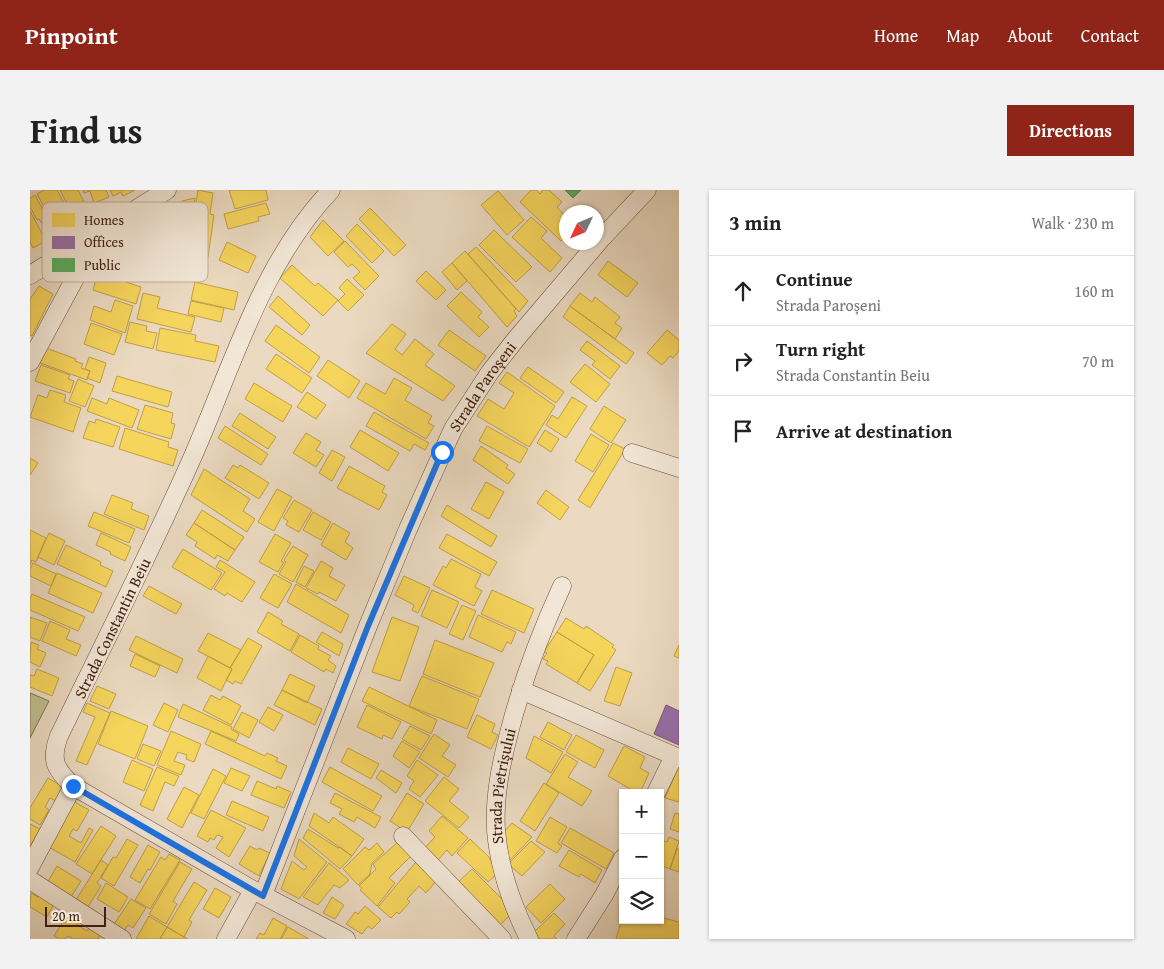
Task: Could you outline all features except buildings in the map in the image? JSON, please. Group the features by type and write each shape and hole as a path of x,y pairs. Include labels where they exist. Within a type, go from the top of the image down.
{"street":[{"path":"147,202 167,190"},
{"name":"Strada Constantin Beiu","path":"331,190 302,224 272,270 213,411 167,514 59,736 54,753 54,763 73,786 258,893 346,939"},
{"name":"Strada Paroșeni","path":"226,939 258,893 426,488 454,429 490,372 516,339 601,239 647,190"},
{"path":"30,275 42,267"},
{"path":"30,362 73,282"},
{"path":"632,453 679,468"},
{"name":"Strada Pietrișului","path":"529,939 508,891 501,862 496,830 496,797 500,771 521,690 536,645 562,586"},
{"path":"521,690 677,757 658,789"},
{"path":"30,867 73,786"},
{"path":"403,836 502,939"},
{"path":"576,939 604,895 619,866"},
{"path":"30,880 122,939"}],"shaded area":[{"path":"30,693 49,701 30,738"}],"route":[{"path":"73,786 263,896 368,626 442,452"}]}
